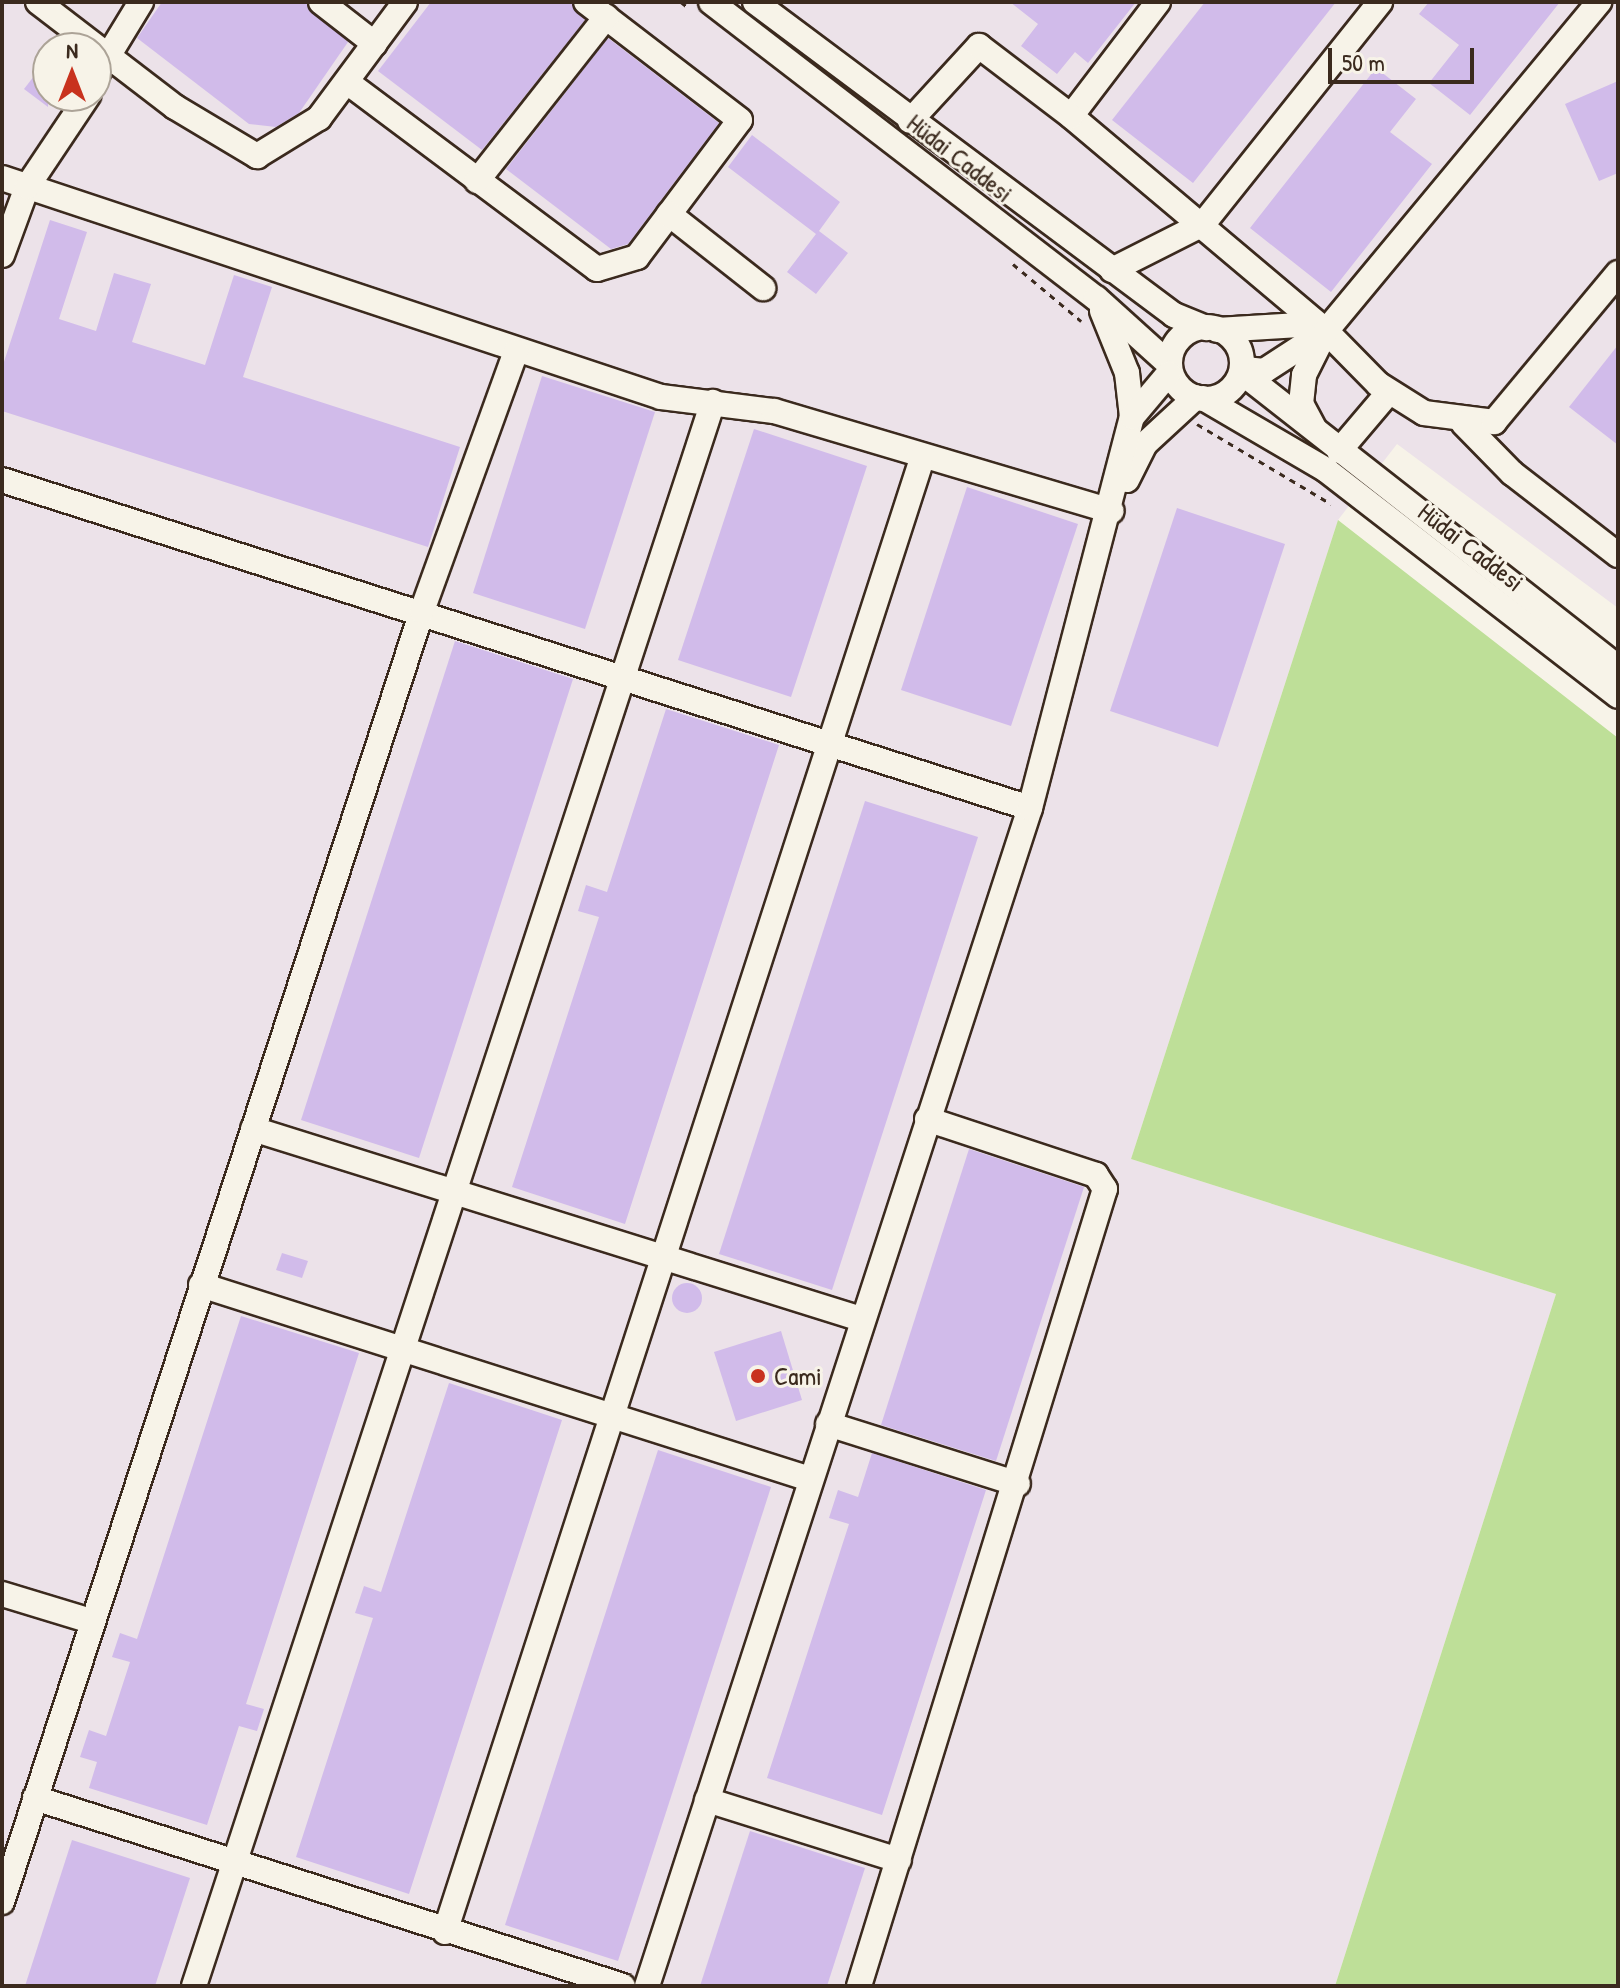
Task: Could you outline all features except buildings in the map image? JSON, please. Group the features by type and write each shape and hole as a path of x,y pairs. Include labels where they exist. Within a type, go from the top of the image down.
{"street":[{"path":"38,2 68,32"},
{"path":"112,46 141,2"},
{"path":"321,2 375,44"},
{"path":"112,71 257,156 319,118 405,2"},
{"path":"347,82 597,269 637,257 740,120 586,2"},
{"name":"Hüdai Caddesi","path":"711,2 1096,298 1169,369"},
{"name":"Hüdai Caddesi","path":"755,2 910,121 1174,315 1212,329"},
{"path":"1071,116 1158,2"},
{"path":"1112,270 1203,224 1380,2"},
{"path":"1111,511 1145,444 1200,397 1245,372 1264,371 1321,327 1599,2"},
{"path":"477,181 606,17"},
{"path":"910,121 979,46 1071,116 1203,224 1321,327 1389,392 1424,413 1463,423 1494,422 1618,273"},
{"path":"2,255 27,187 77,112"},
{"path":"2,178 516,352 661,397 774,411 1111,511"},
{"path":"669,214 763,288"},
{"path":"647,1986 861,1319 1030,808 1111,511 1132,417 1127,373 1096,298"},
{"path":"1132,417 1169,369 1180,338 1212,329 1321,327"},
{"path":"1317,433 1301,404 1304,375 1321,327"},
{"path":"1212,329 1240,350 1245,372"},
{"path":"2,1902 422,611 516,352"},
{"path":"1169,369 1200,397"},
{"name":"Hüdai Caddesi","path":"1245,372 1339,451 1618,667"},
{"path":"1339,451 1389,392"},
{"name":"Hüdai Caddesi","path":"1200,397 1326,470 1618,696"},
{"path":"194,1986 618,675 713,402"},
{"path":"1463,423 1524,483 1618,555"},
{"path":"445,1932 923,456"},
{"path":"2,480 422,611 1030,808"},
{"path":"859,1986 1018,1484 1105,1189 1096,1175 927,1119"},
{"path":"253,1129 662,1260 861,1319"},
{"path":"201,1285 398,1351 810,1479"},
{"path":"828,1424 1018,1484"},
{"path":"2,1594 91,1621"},
{"path":"35,1798 445,1932 623,1986"},
{"path":"707,1800 899,1860"}],"shaded area":[{"path":"2,2 1618,2 1618,608 1397,444 1338,520 1131,1159 1556,1294 1335,1986 2,1986"}],"green space":[{"path":"1338,520 1618,738 1618,1986 1335,1986 1556,1294 1131,1159"}],"place":[{"name":"Cami","path":"758,1376"}]}
